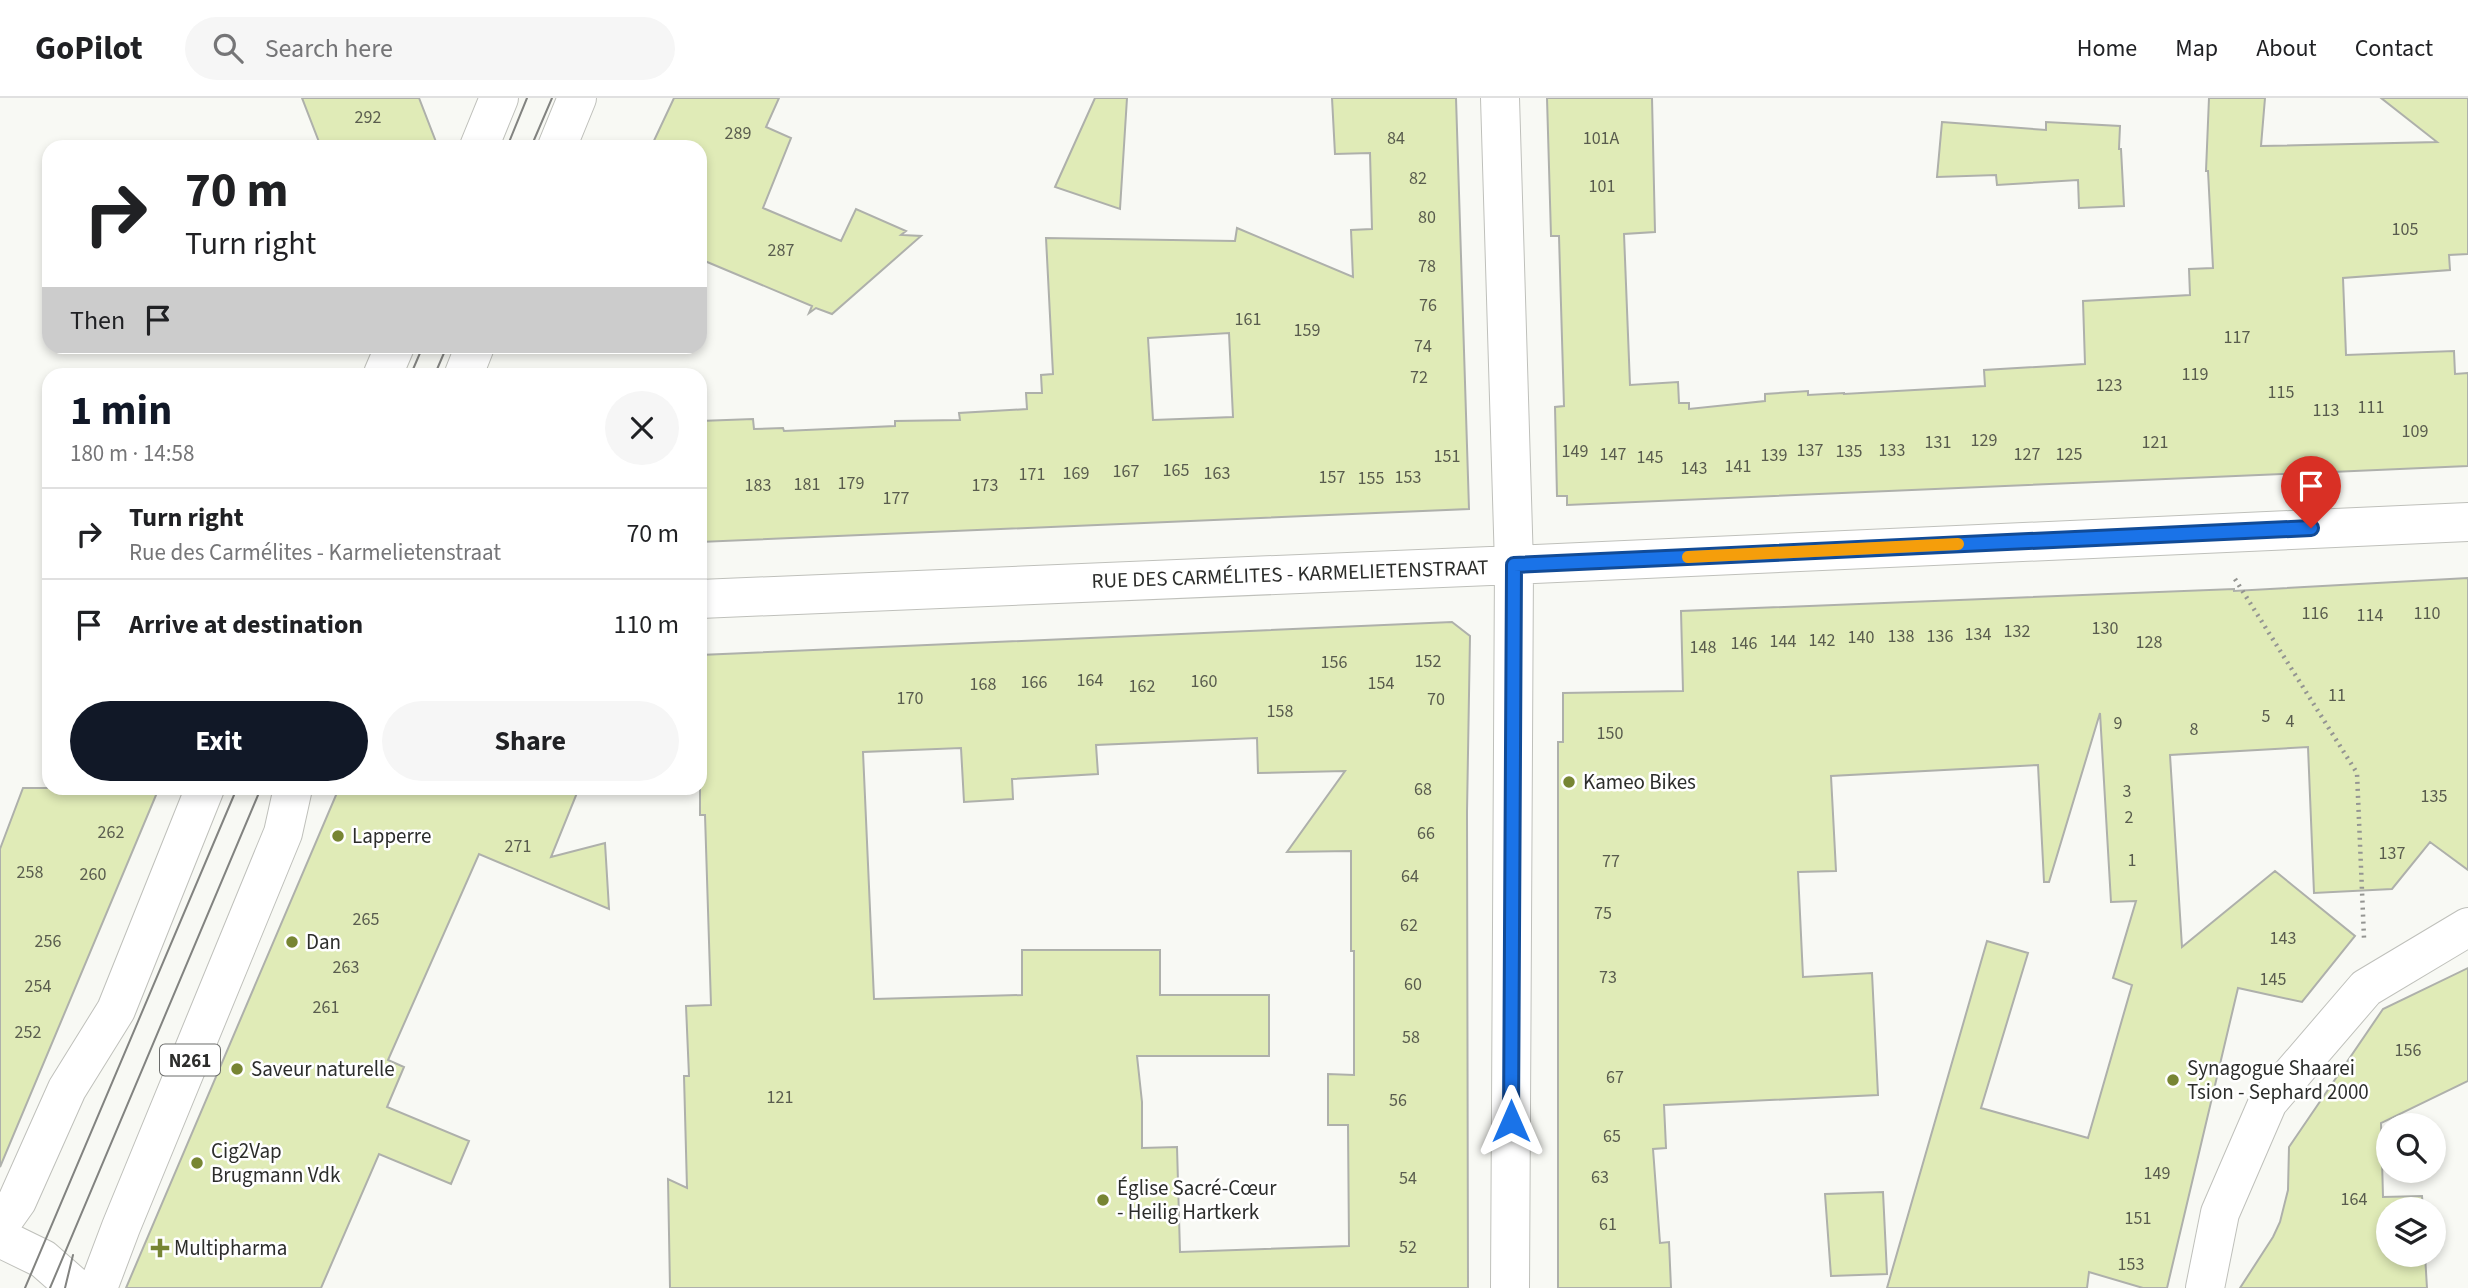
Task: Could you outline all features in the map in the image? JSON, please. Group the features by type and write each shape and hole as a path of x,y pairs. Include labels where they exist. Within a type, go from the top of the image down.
{"street":[{"path":"482,140 499,98"},
{"path":"1500,98 1514,565 1510,1288"},
{"path":"559,140 573,99"},
{"name":"RUE DES CARMÉLITES - KARMELIETENSTRAAT","path":"707,599 2468,522"},
{"path":"0,1225 17,1201 67,1089 116,1010 202,795"},
{"name":"N261","path":"98,1288 283,832 291,795"},
{"path":"2205,1288 2220,1213 2268,1102 2366,988 2468,927"},
{"path":"0,1238 43,1259 76,1288"}],"path":[{"path":"2206,533 2357,773 2366,988"}],"building":[{"path":"302,98 419,98 435,140 318,140"},
{"path":"674,98 779,98 766,127 791,138 763,208 841,241 856,209 906,231 901,235 921,236 832,314 816,308 809,313 812,306 707,262 707,140 654,140"},
{"path":"1095,98 1127,98 1120,209 1055,187"},
{"path":"1332,98 1456,98 1469,509 707,542 707,421 753,419 754,429 783,428 784,431 895,426 895,421 960,420 959,413 1027,409 1026,393 1042,393 1041,375 1053,374 1046,238 1235,241 1237,228 1353,277 1351,230 1372,229 1370,153 1335,154","holes":["1229,333 1233,417 1153,420 1148,338"]},
{"path":"1547,98 1652,98 1655,232 1624,234 1630,385 1678,382 1679,403 1689,403 1689,409 1765,401 1765,394 1808,391 1808,395 1844,394 1985,386 1984,370 2085,364 2083,301 2190,295 2189,269 2213,268 2206,171 2209,98 2265,98 2261,146 2437,142 2381,98 2468,98 2468,254 2449,255 2450,270 2343,278 2346,355 2454,351 2455,374 2468,373 2468,466 1567,505 1567,496 1557,496 1555,407 1564,406 1559,236 1551,236"},
{"path":"1942,122 2046,130 2046,122 2120,126 2119,149 2124,206 2079,208 2078,180 1997,185 1996,175 1937,177"},
{"path":"2468,578 2468,870 2430,842 2392,889 2314,893 2308,747 2170,755 2182,947 2275,871 2355,936 2302,1002 2238,988 2167,1288 2143,1288 2089,1272 2087,1288 1887,1288 1987,941 2028,953 1981,1108 2088,1138 2132,985 2113,978 2136,901 2111,902 2100,713 2049,882 2044,882 2038,765 1831,776 1836,871 1798,872 1803,977 1872,973 1878,1095 1664,1105 1666,1148 1653,1149 1660,1243 1669,1242 1671,1288 1558,1288 1558,742 1563,742 1563,693 1683,691 1681,611 2234,591"},
{"path":"1452,622 1470,636 1467,812 1468,1288 670,1288 668,1179 687,1188 684,1076 689,1076 686,1006 711,1005 705,815 700,815 700,795 707,795 707,655","holes":["1257,738 1258,773 1345,771 1287,852 1351,851 1354,1075 1328,1074 1328,1125 1348,1125 1349,1246 1180,1252 1177,1147 1142,1148 1142,1102 1137,1056 1269,1056 1269,995 1160,995 1160,950 1022,950 1022,995 874,999 863,752 961,748 964,802 1013,799 1012,779 1098,774 1096,745"]},
{"path":"23,788 42,788 42,795 156,795 0,1167 0,849"},
{"path":"336,795 576,795 551,857 605,843 609,909 479,854 388,1060 404,1067 387,1107 469,1141 451,1184 379,1154 321,1288 126,1288"},
{"path":"2468,968 2468,1081 2402,1113 2376,1113 2376,1183 2383,1183 2383,1197 2376,1197 2376,1267 2426,1267 2427,1288 2240,1288 2280,1222 2288,1190 2289,1147 2383,1009"},
{"path":"1883,1192 1887,1274 1831,1276 1825,1194"}],"tram line":[{"path":"510,140 527,98"},
{"path":"534,140 552,98"},
{"path":"414,368 420,354"},
{"path":"438,368 444,354"},
{"path":"25,1288 234,795"},
{"path":"50,1288 258,795"},
{"path":"65,1288 73,1255"}],"slow traffic":[{"path":"1688,557 1958,544"}],"place":[{"name":"Kameo Bikes","path":"1569,782"},
{"name":"Lapperre","path":"338,836"},
{"name":"Dan","path":"292,942"},
{"name":"Saveur naturelle","path":"237,1069"},
{"name":"Synagogue Shaarei Tsion - Sephard 2000","path":"2173,1080"},
{"name":"Cig2Vap Brugmann Vdk","path":"197,1163"},
{"name":"Église Sacré-Cœur - Heilig Hartkerk","path":"1103,1200"},
{"name":"Multipharma","path":"160,1248"}],"route":[{"path":"1511,1121 1514,565 2311,528"}]}
